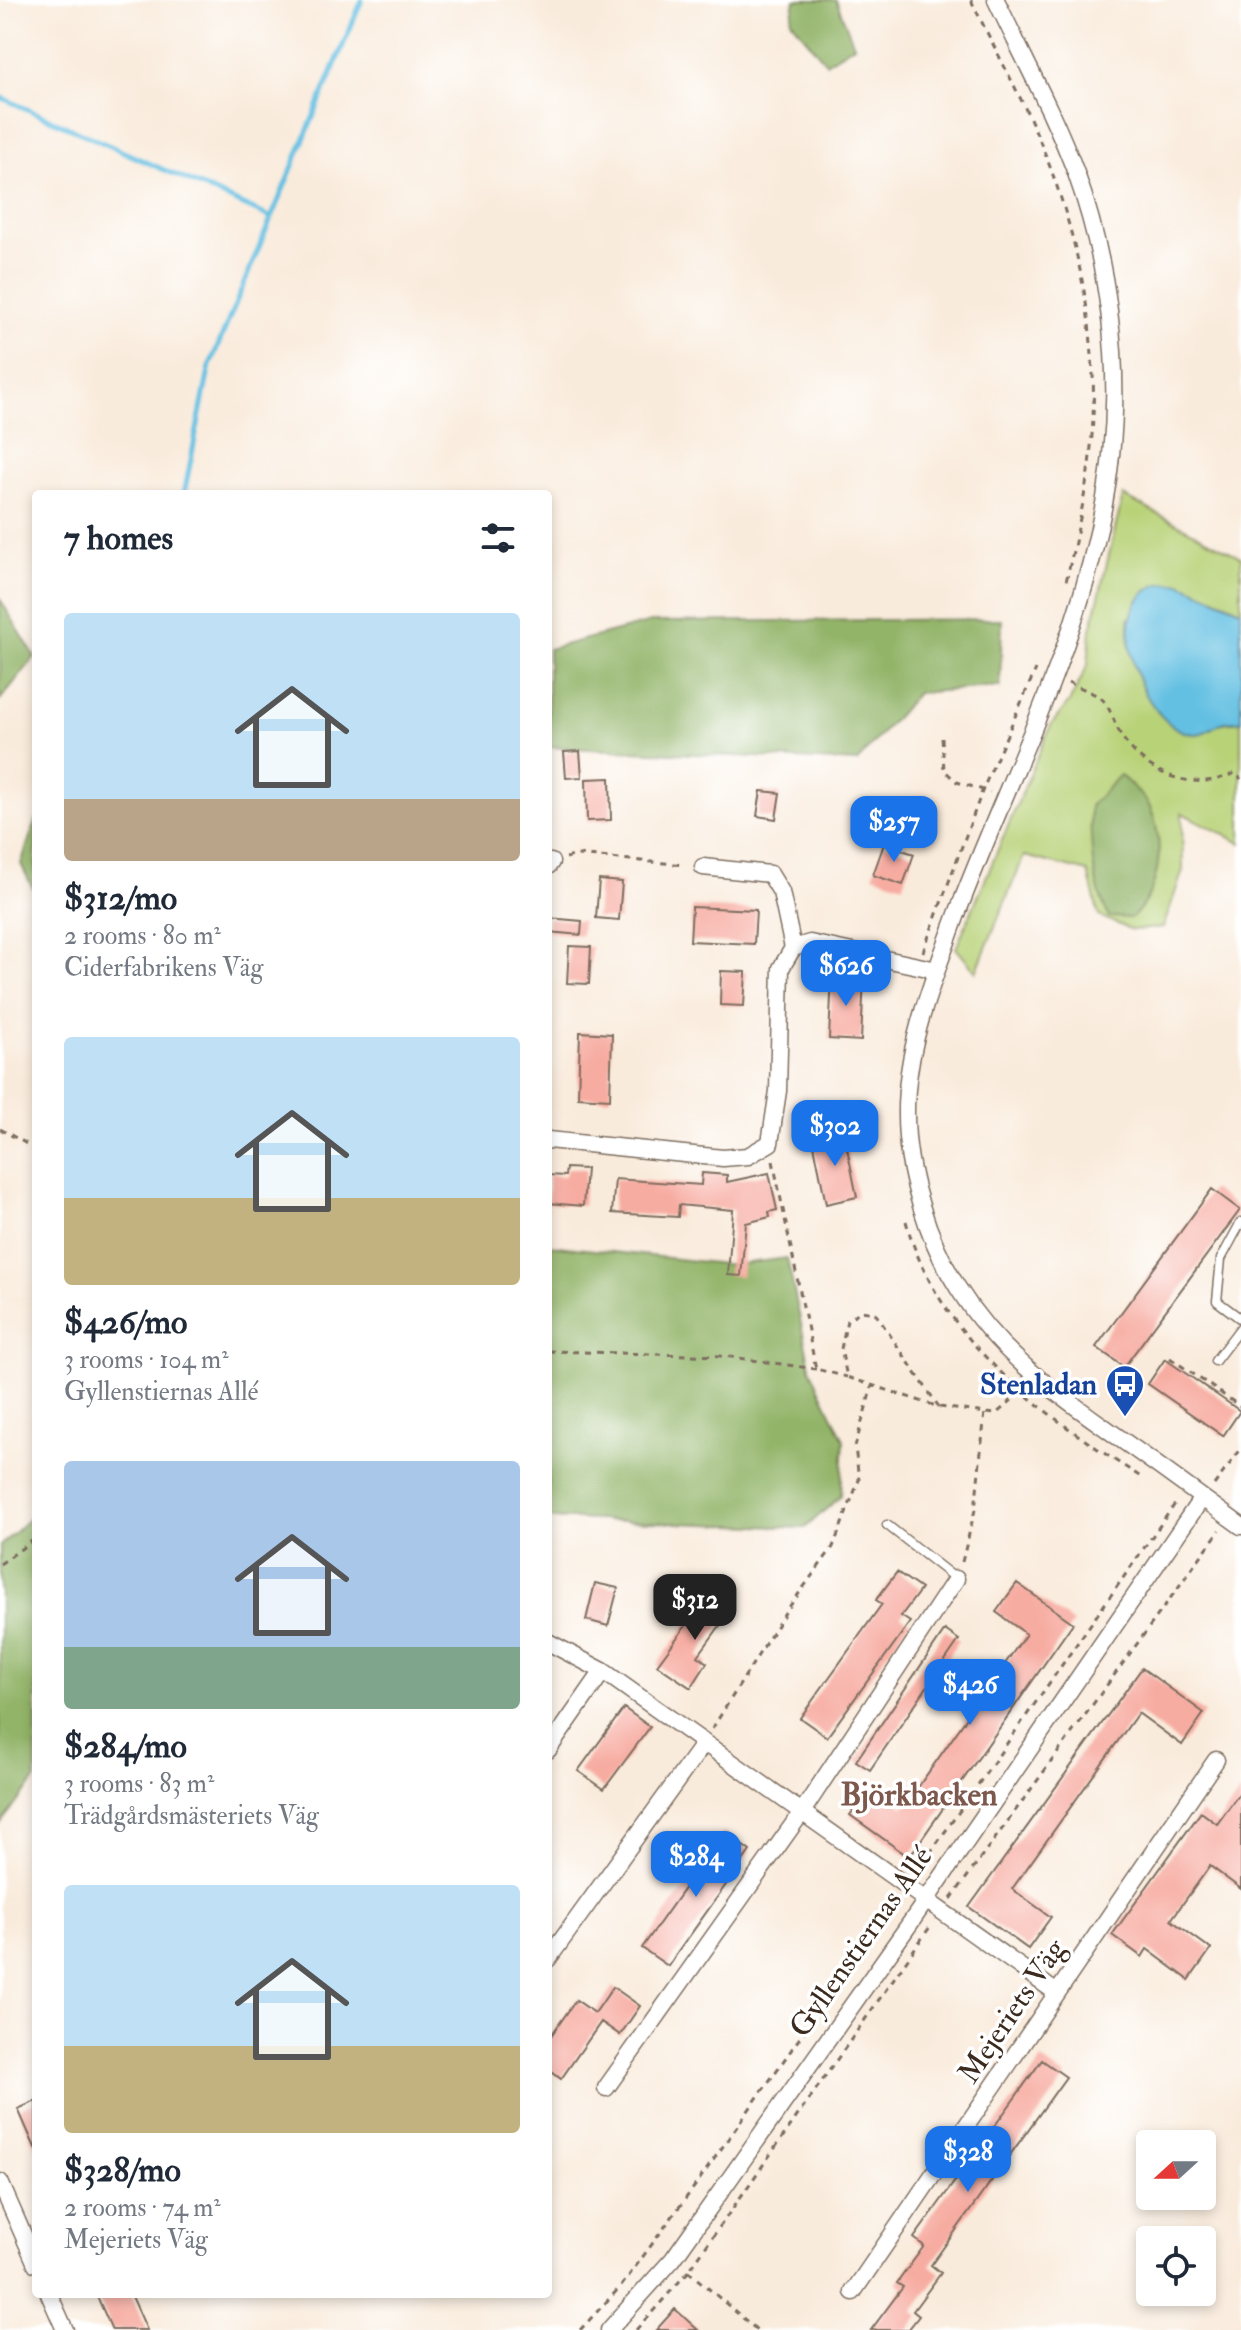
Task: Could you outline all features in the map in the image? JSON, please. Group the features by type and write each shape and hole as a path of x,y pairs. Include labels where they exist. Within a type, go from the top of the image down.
{"street":[{"path":"996,0 1076,175 1102,269 1114,362 1111,455 1095,548 1055,676 937,970 917,1033 906,1115 920,1207 955,1285 994,1340 1041,1384 1236,1532"},
{"path":"703,867 770,874 781,892 793,948"},
{"path":"552,1140 723,1158 748,1156 770,1143 778,1091 781,968 793,948 810,943 937,970"},
{"name":"Gyllenstiernas Allé","path":"609,2330 673,2259 1198,1505"},
{"path":"606,2088 802,1812 956,1579"},
{"path":"552,1644 603,1671 1057,1993"},
{"path":"552,1744 603,1671"},
{"path":"552,1953 704,1743"},
{"name":"Mejeriets Väg","path":"853,2292 1216,1760"},
{"path":"0,2182 32,2255"},
{"path":"51,2298 65,2330"}],"lane":[{"path":"1241,1222 1221,1259 1217,1301 1241,1319"},
{"path":"1215,1361 1241,1327"},
{"path":"887,1525 956,1579"}],"path":[{"path":"971,0 1032,124 1055,182 1074,241 1086,301 1094,385 1091,454 1062,596"},
{"path":"918,965 983,789 1041,658"},
{"path":"1055,676 1103,700 1121,736 1142,761 1168,777 1214,783 1235,773 1241,779"},
{"path":"942,738 944,770 957,782 1004,799"},
{"path":"552,863 577,855 703,867"},
{"path":"0,1129 32,1147"},
{"path":"770,1143 816,1369"},
{"path":"904,1211 912,1242 937,1296 1020,1393 1152,1484"},
{"path":"847,1377 841,1349 847,1320 861,1311 875,1313 939,1407"},
{"path":"552,1351 724,1356 816,1369 939,1407 996,1414 1020,1393"},
{"path":"1170,1358 1241,1407"},
{"path":"704,1743 767,1640 833,1547 859,1480 855,1447 872,1386"},
{"path":"956,1579 968,1546 975,1510 985,1412"},
{"path":"1214,1485 1241,1449"},
{"path":"1170,1496 1177,1501 1198,1505 1220,1530 1236,1532"},
{"path":"580,2330 622,2285 697,2183 1177,1501"},
{"path":"926,1933 1220,1530"},
{"path":"0,1564 32,1541"},
{"path":"673,2259 757,2330"}],"green space":[{"path":"795,0 836,0 854,45 826,63 791,20"},
{"path":"1123,496 1241,557 1241,610 1180,583 1129,618 1129,642 1135,667 1222,723 1241,721 1241,843 1182,813 1183,870 1163,928 1131,930 1099,916 1088,872 1024,856 976,972 956,948 1051,725 1070,701 1088,665 1091,630"},
{"path":"0,599 32,652 32,661 0,700"},
{"path":"1002,619 1000,686 917,693 857,762 552,747 552,648 651,622"},
{"path":"1120,775 1148,803 1158,836 1158,866 1154,881 1132,918 1109,917 1095,877 1092,849 1090,806"},
{"path":"32,831 32,887 21,864"},
{"path":"552,1245 733,1265 787,1258 811,1371 844,1440 841,1496 805,1528 552,1518"},
{"path":"32,1516 32,1784 0,1824 0,1546"}],"water":[{"path":"1180,583 1241,610 1241,721 1222,723 1198,734 1188,733 1171,724 1155,709 1142,688 1129,641 1131,618 1139,599 1157,585"}],"building":[{"path":"580,751 582,777 566,778 564,752"},
{"path":"610,778 611,820 587,821 586,779"},
{"path":"761,791 780,793 776,819 757,816"},
{"path":"884,844 914,854 903,885 873,875"},
{"path":"599,880 622,882 619,920 596,918"},
{"path":"692,907 756,910 754,944 690,941"},
{"path":"552,918 582,921 581,935 552,932"},
{"path":"569,946 591,947 589,984 567,983"},
{"path":"721,971 746,972 744,1006 720,1005"},
{"path":"832,974 864,976 861,1041 829,1039"},
{"path":"580,1032 612,1034 610,1099 578,1097"},
{"path":"844,1133 857,1197 826,1204 813,1140"},
{"path":"566,1168 586,1169 583,1206 552,1203 552,1175 565,1176"},
{"path":"702,1173 727,1175 727,1182 769,1173 777,1210 769,1212 770,1217 746,1223 741,1276 728,1275 733,1210 679,1205 678,1217 612,1213 615,1179 701,1185"},
{"path":"1212,1189 1240,1210 1124,1367 1096,1347"},
{"path":"1165,1359 1240,1411 1223,1436 1148,1384"},
{"path":"897,1572 921,1589 901,1616 910,1622 827,1737 800,1718 882,1604 876,1600"},
{"path":"595,1583 618,1588 608,1626 586,1620"},
{"path":"1017,1583 1073,1623 909,1857 850,1815 872,1785 904,1807 1026,1634 996,1612"},
{"path":"710,1593 732,1609 698,1656 707,1663 691,1688 657,1665"},
{"path":"945,1630 959,1640 870,1770 856,1761"},
{"path":"1142,1668 1204,1713 1182,1745 1138,1713 1012,1889 1051,1917 1028,1949 969,1907"},
{"path":"624,1708 650,1727 604,1789 578,1771"},
{"path":"1241,1791 1241,1889 1210,1866 1171,1920 1211,1949 1189,1980 1147,1949 1142,1957 1112,1935 1201,1812 1217,1824"},
{"path":"724,1832 750,1851 668,1966 642,1948"},
{"path":"613,1987 640,2006 620,2035 601,2022 561,2079 552,2072 552,2034 576,2000 595,2013"},
{"path":"1042,2060 1066,2077 931,2265 941,2273 913,2311 919,2316 908,2330 871,2330 903,2287 897,2283 924,2246 914,2238"},
{"path":"32,2103 32,2141 18,2109"},
{"path":"98,2298 133,2298 147,2330 112,2330"},
{"path":"675,2309 698,2330 656,2330"}],"waterway":[{"path":"185,490 210,365 362,0"},
{"path":"0,97 270,217"}],"place":[{"name":"Stenladan","path":"1125,1418"}],"district":[{"name":"Björkbacken","path":"919,1795"}]}
